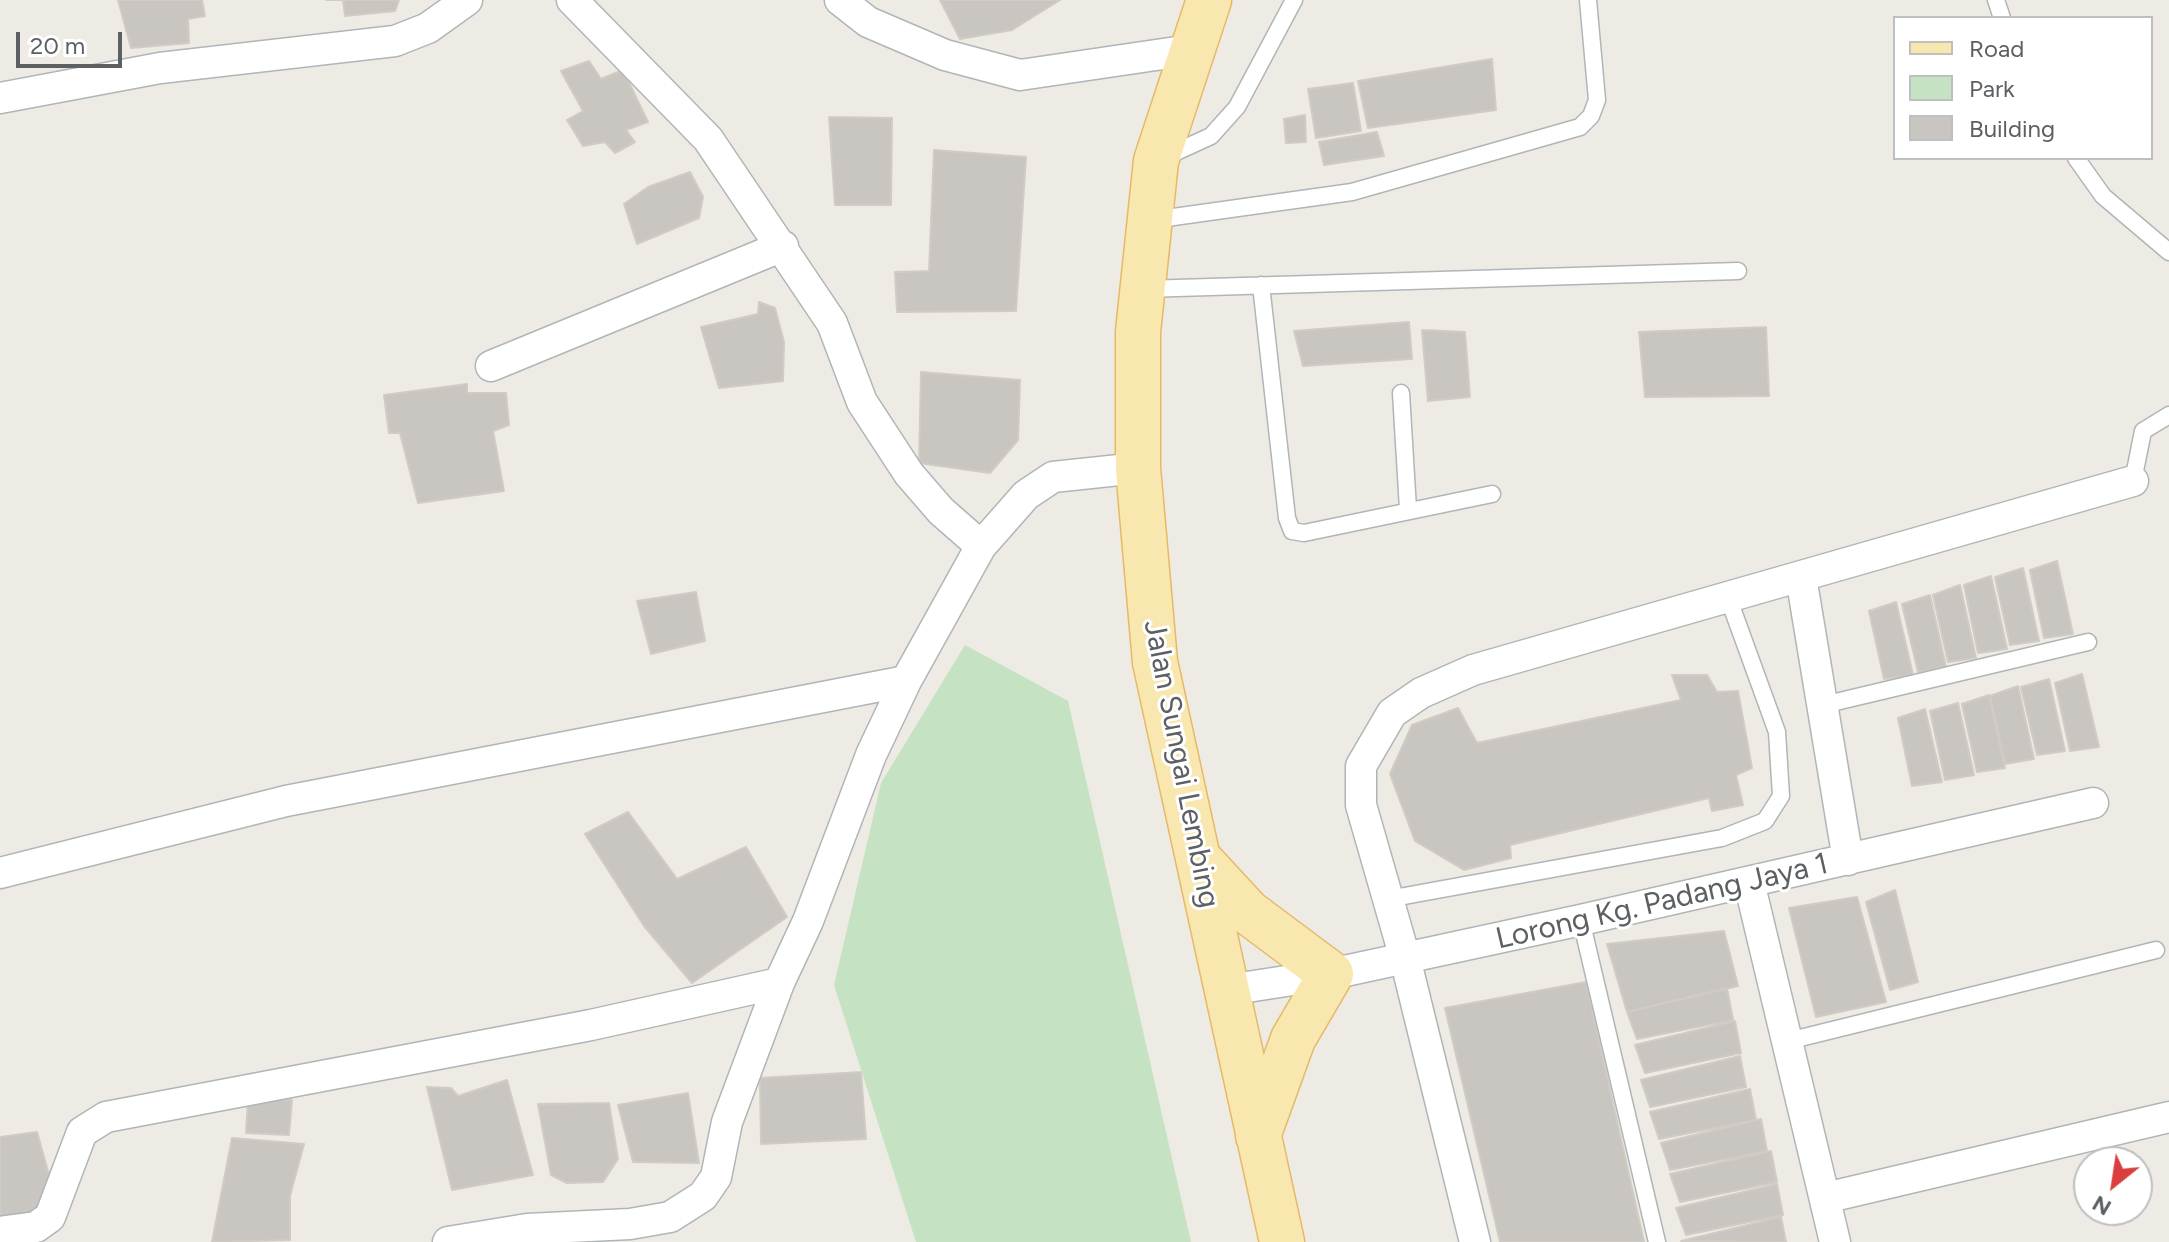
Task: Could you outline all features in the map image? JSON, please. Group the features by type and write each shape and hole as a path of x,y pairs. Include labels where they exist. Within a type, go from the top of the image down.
{"main road":[{"name":"Jalan Sungai Lembing","path":"1209,0 1190,50 1156,161 1138,332 1138,468 1155,662 1282,1242"},
{"path":"1197,858 1248,912 1331,974 1293,1039 1258,1136"}],"street":[{"path":"0,98 160,68 395,41 428,28 467,0"},
{"path":"572,0 708,139 832,323 862,402 909,474 941,511 981,546"},
{"path":"840,0 868,22 945,55 1020,75 1190,50"},
{"path":"491,366 783,246"},
{"path":"448,1242 527,1229 630,1224 670,1217 703,1196 716,1177 727,1122 871,755 906,681 981,546 1026,495 1053,477 1138,468"},
{"path":"1475,1242 1405,958 1361,805 1361,766 1392,713 1421,693 1473,670 2133,481"},
{"path":"1801,577 1848,860"},
{"path":"0,873 286,801 906,681"},
{"name":"Lorong Kg. Padang Jaya 1","path":"1228,990 1331,974 1581,920 2093,803"},
{"path":"1749,882 1835,1242"},
{"path":"0,1232 36,1227 50,1217 69,1157 82,1132 106,1117 591,1025 779,983"},
{"path":"1825,1198 2169,1117"}],"lane":[{"path":"1156,161 1211,136 1237,107 1294,0"},
{"path":"1150,220 1352,192 1580,127 1591,116 1597,100 1588,0"},
{"path":"2077,160 2103,196 2169,252"},
{"path":"1143,289 1738,271"},
{"path":"1261,285 1287,518 1292,531 1304,533 1492,494"},
{"path":"1401,393 1408,509"},
{"path":"2133,481 2143,431 2169,415"},
{"path":"1388,899 1722,838 1765,821 1781,796 1777,732 1728,597"},
{"path":"1823,705 2088,642"},
{"path":"1581,920 1657,1242"},
{"path":"1788,1041 2156,950"}],"green space":[{"path":"965,645 1068,701 1191,1242 916,1242 834,985 881,783"}],"building":[{"path":"118,0 202,0 205,16 188,19 189,43 131,48"},
{"path":"343,0 399,0 395,11 345,16"},
{"path":"940,0 1060,0 1012,30 960,39"},
{"path":"1492,59 1496,110 1368,128 1358,81"},
{"path":"589,61 601,79 623,70 648,122 626,130 635,142 615,153 605,142 583,146 567,120 583,111 561,71"},
{"path":"1353,83 1361,131 1316,138 1308,89"},
{"path":"1305,115 1306,142 1286,143 1284,119"},
{"path":"829,117 892,118 891,205 835,205"},
{"path":"1377,132 1384,156 1324,165 1319,142"},
{"path":"934,150 1026,157 1016,311 897,312 895,272 929,271"},
{"path":"690,172 703,197 699,218 637,244 624,204 648,187"},
{"path":"759,302 775,308 784,342 783,381 719,388 701,327 758,314"},
{"path":"1409,322 1412,359 1303,366 1294,331"},
{"path":"1766,327 1769,396 1645,397 1639,332"},
{"path":"1422,330 1465,332 1470,397 1428,401"},
{"path":"921,372 1020,380 1018,440 990,473 919,463"},
{"path":"467,384 467,393 506,393 509,425 493,431 504,491 418,503 400,433 389,433 384,395"},
{"path":"2057,561 2073,634 2044,638 2030,570"},
{"path":"2023,568 2039,641 2010,645 1995,577"},
{"path":"1991,576 2007,649 1978,653 1964,585"},
{"path":"1960,585 1976,658 1948,662 1933,595"},
{"path":"696,592 705,641 651,654 637,601"},
{"path":"1930,595 1946,667 1918,672 1902,604"},
{"path":"1896,602 1913,675 1884,679 1869,611"},
{"path":"2082,674 2099,747 2070,751 2055,683"},
{"path":"1672,675 1707,675 1717,692 1738,691 1752,768 1736,775 1743,805 1712,811 1709,798 1510,845 1511,858 1464,870 1415,841 1390,774 1412,725 1458,708 1477,743 1681,700"},
{"path":"2049,679 2065,751 2037,755 2021,687"},
{"path":"2018,686 2034,759 2005,764 1990,696"},
{"path":"1989,695 2005,768 1977,772 1962,704"},
{"path":"1958,703 1974,775 1945,780 1930,711"},
{"path":"1925,709 1942,782 1912,786 1898,718"},
{"path":"628,812 677,879 746,847 787,917 692,983 644,926 585,834"},
{"path":"1895,890 1918,982 1890,990 1866,902"},
{"path":"1857,897 1886,1002 1816,1017 1789,908"},
{"path":"1724,931 1738,986 1627,1012 1607,944"},
{"path":"1586,982 1644,1242 1500,1242 1445,1008"},
{"path":"1727,988 1733,1020 1637,1039 1627,1012"},
{"path":"1735,1021 1741,1053 1645,1073 1635,1045"},
{"path":"1740,1056 1746,1087 1650,1107 1641,1080"},
{"path":"861,1072 866,1139 761,1144 760,1078"},
{"path":"507,1080 533,1175 452,1190 427,1087 451,1088 458,1096"},
{"path":"1750,1089 1756,1120 1659,1139 1650,1112"},
{"path":"688,1093 699,1163 633,1162 618,1105"},
{"path":"248,1098 292,1100 289,1135 246,1133"},
{"path":"609,1103 618,1159 603,1182 567,1183 551,1175 538,1104"},
{"path":"1761,1119 1767,1151 1670,1170 1661,1143"},
{"path":"37,1132 53,1189 31,1220 0,1222 0,1137"},
{"path":"232,1138 304,1144 290,1196 290,1240 212,1242"},
{"path":"1771,1151 1777,1182 1680,1202 1670,1174"},
{"path":"1777,1184 1783,1215 1686,1235 1676,1208"},
{"path":"1781,1217 1786,1242 1681,1241"}]}
